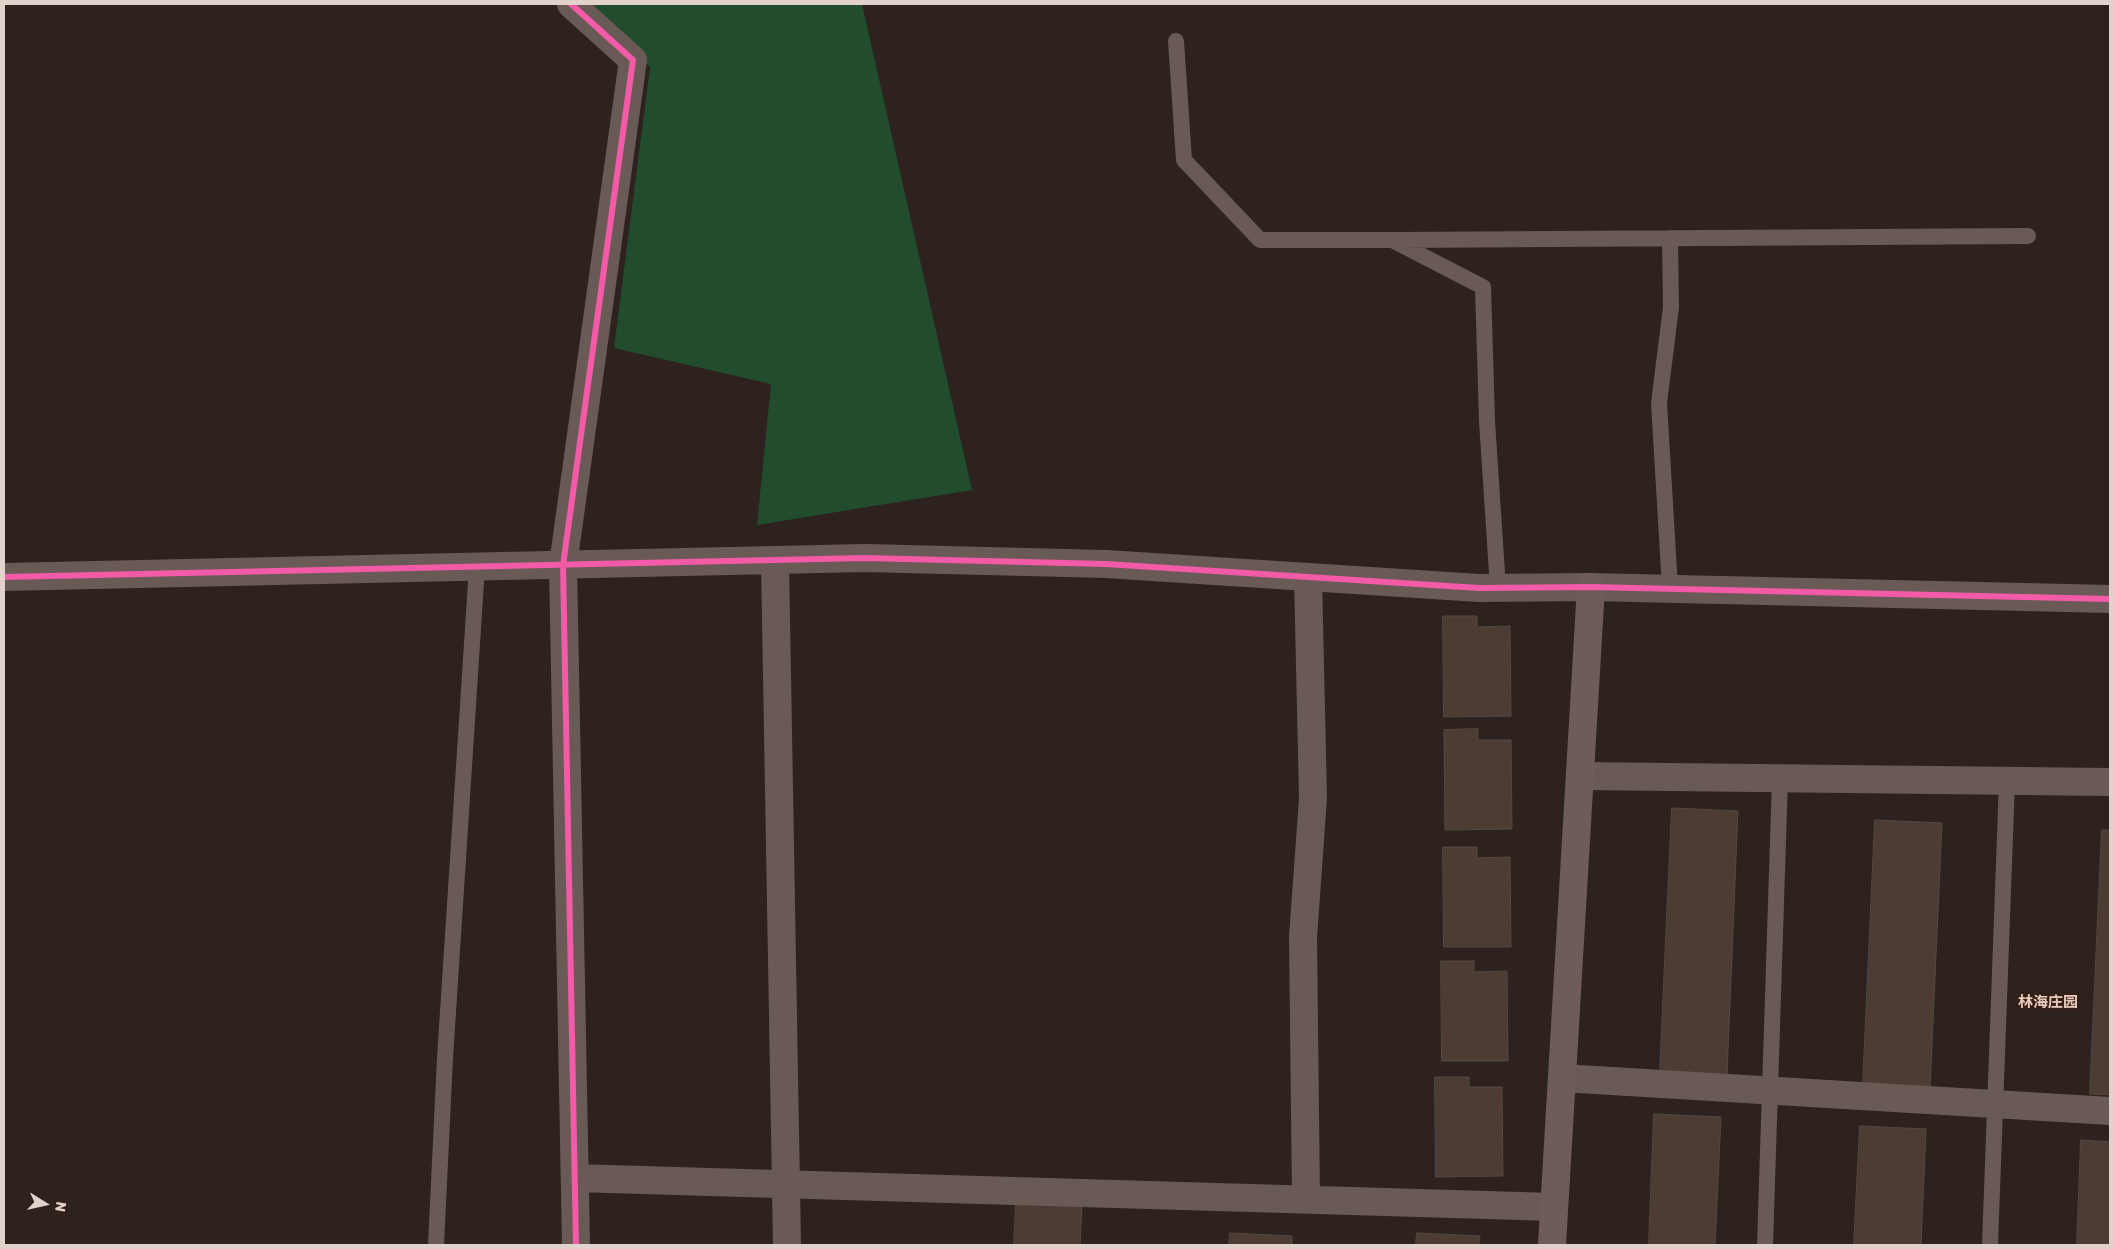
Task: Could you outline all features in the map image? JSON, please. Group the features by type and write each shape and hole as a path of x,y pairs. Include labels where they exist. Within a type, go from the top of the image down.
{"street":[{"path":"571,4 633,60 562,565 576,1245"},
{"path":"4,577 865,558 1106,564 1479,588 1670,588 2110,599"},
{"path":"775,561 786,1245"},
{"path":"1306,1199 1303,937 1314,798 1308,577"},
{"path":"1552,1245 1591,587"},
{"path":"1580,776 2110,782"},
{"path":"1562,1078 2110,1111"},
{"path":"575,1178 1554,1207"}],"lane":[{"path":"1176,41 1184,160 1260,240 2028,236"},
{"path":"1670,238 1671,307 1660,403 1670,588"},
{"path":"1392,240 1482,287 1487,421 1498,588"},
{"path":"436,1245 445,1058 477,567"},
{"path":"1766,1245 1780,778"},
{"path":"1990,1245 2008,781"}],"green space":[{"path":"583,4 862,4 972,490 757,525 771,384 614,348 650,67"}],"building":[{"path":"1443,616 1477,616 1477,627 1510,626 1511,716 1444,717"},
{"path":"1478,729 1478,740 1511,740 1512,829 1445,830 1444,730"},
{"path":"1672,808 1738,811 1727,1075 1660,1072"},
{"path":"1875,820 1942,823 1930,1088 1863,1085"},
{"path":"2102,830 2110,830 2110,1095 2090,1094"},
{"path":"1443,847 1477,847 1477,858 1510,857 1511,947 1444,947"},
{"path":"1441,961 1474,961 1474,972 1507,971 1508,1061 1442,1061"},
{"path":"1435,1077 1469,1077 1469,1087 1502,1087 1503,1176 1436,1177"},
{"path":"1654,1114 1721,1117 1715,1245 1649,1245"},
{"path":"1860,1126 1926,1129 1921,1245 1854,1245"},
{"path":"2081,1140 2110,1142 2110,1245 2077,1245"},
{"path":"1016,1201 1082,1205 1080,1245 1014,1245"},
{"path":"1230,1233 1292,1236 1292,1245 1229,1245"},
{"path":"1417,1233 1480,1236 1479,1245 1416,1245"}],"cycle path":[{"path":"571,4 633,60 563,565 576,1245"},
{"path":"4,577 865,558 1106,564 1479,588 1591,587 2110,599"}],"district":[{"name":"林海庄园","path":"2048,1003"}]}
